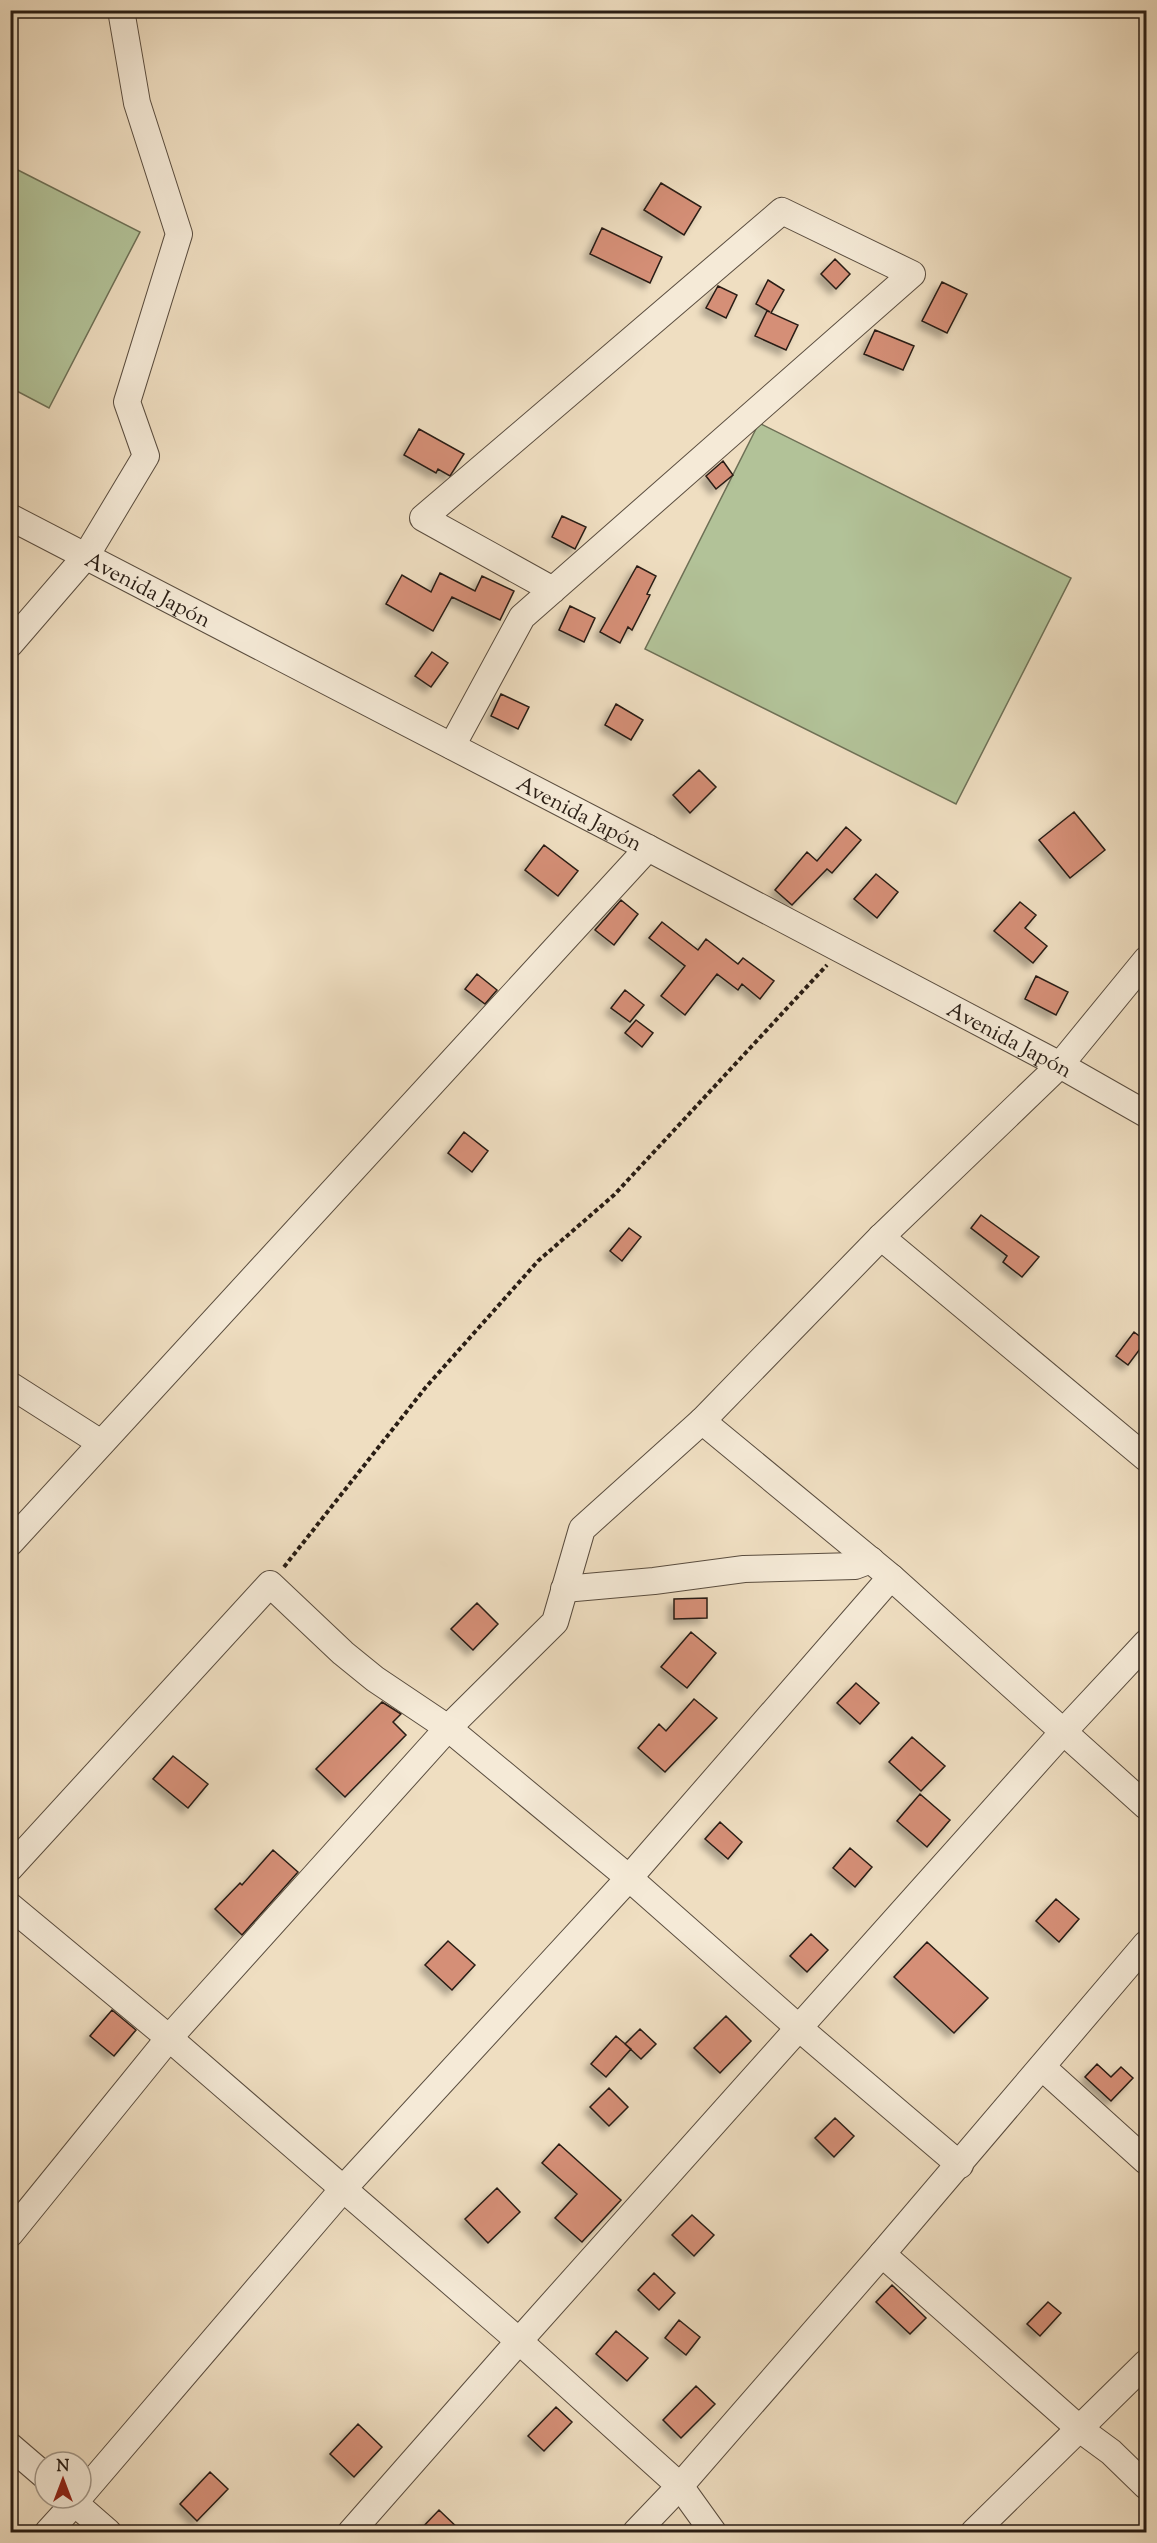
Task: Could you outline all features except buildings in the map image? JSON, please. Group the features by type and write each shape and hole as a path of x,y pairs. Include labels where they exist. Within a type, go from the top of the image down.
{"street":[{"path":"10,644 86,556 146,456 127,402 179,234 137,103 121,10"},
{"path":"452,746 522,617 553,590 912,274 782,211 423,518 553,590"},
{"name":"Avenida Japón","path":"10,517 648,848 1060,1065 1146,1114"},
{"path":"10,1543 648,848"},
{"path":"10,2234 169,2038 448,1728 555,1622 582,1529 702,1421 881,1237 1060,1065 1146,960"},
{"path":"881,1237 1146,1458"},
{"path":"10,1385 101,1443"},
{"path":"702,1421 891,1577 1146,1806"},
{"path":"564,1589 654,1581 744,1569 855,1566 871,1560"},
{"path":"93,2478 344,2189 629,1878 891,1577"},
{"path":"10,1868 270,1584 343,1653 375,1679 448,1728 629,1878 799,2028 960,2165"},
{"path":"351,2532 1064,1731 1146,1643"},
{"path":"10,1906 169,2038 519,2341 680,2486 713,2532"},
{"path":"636,2532 680,2486 960,2165 1146,1944"},
{"path":"1042,2067 1146,2161"},
{"path":"882,2254 1081,2430 1111,2452 1146,2486"},
{"path":"974,2532 1081,2430 1146,2363"},
{"path":"10,2446 33,2466"},
{"path":"48,2532 66,2510"},
{"path":"87,2510 108,2532"}],"path":[{"path":"270,1584 426,1387 538,1261 614,1195 841,950"}],"green space":[{"path":"10,166 140,232 49,408 11,388"},
{"path":"759,423 1071,578 956,804 645,649"}]}
